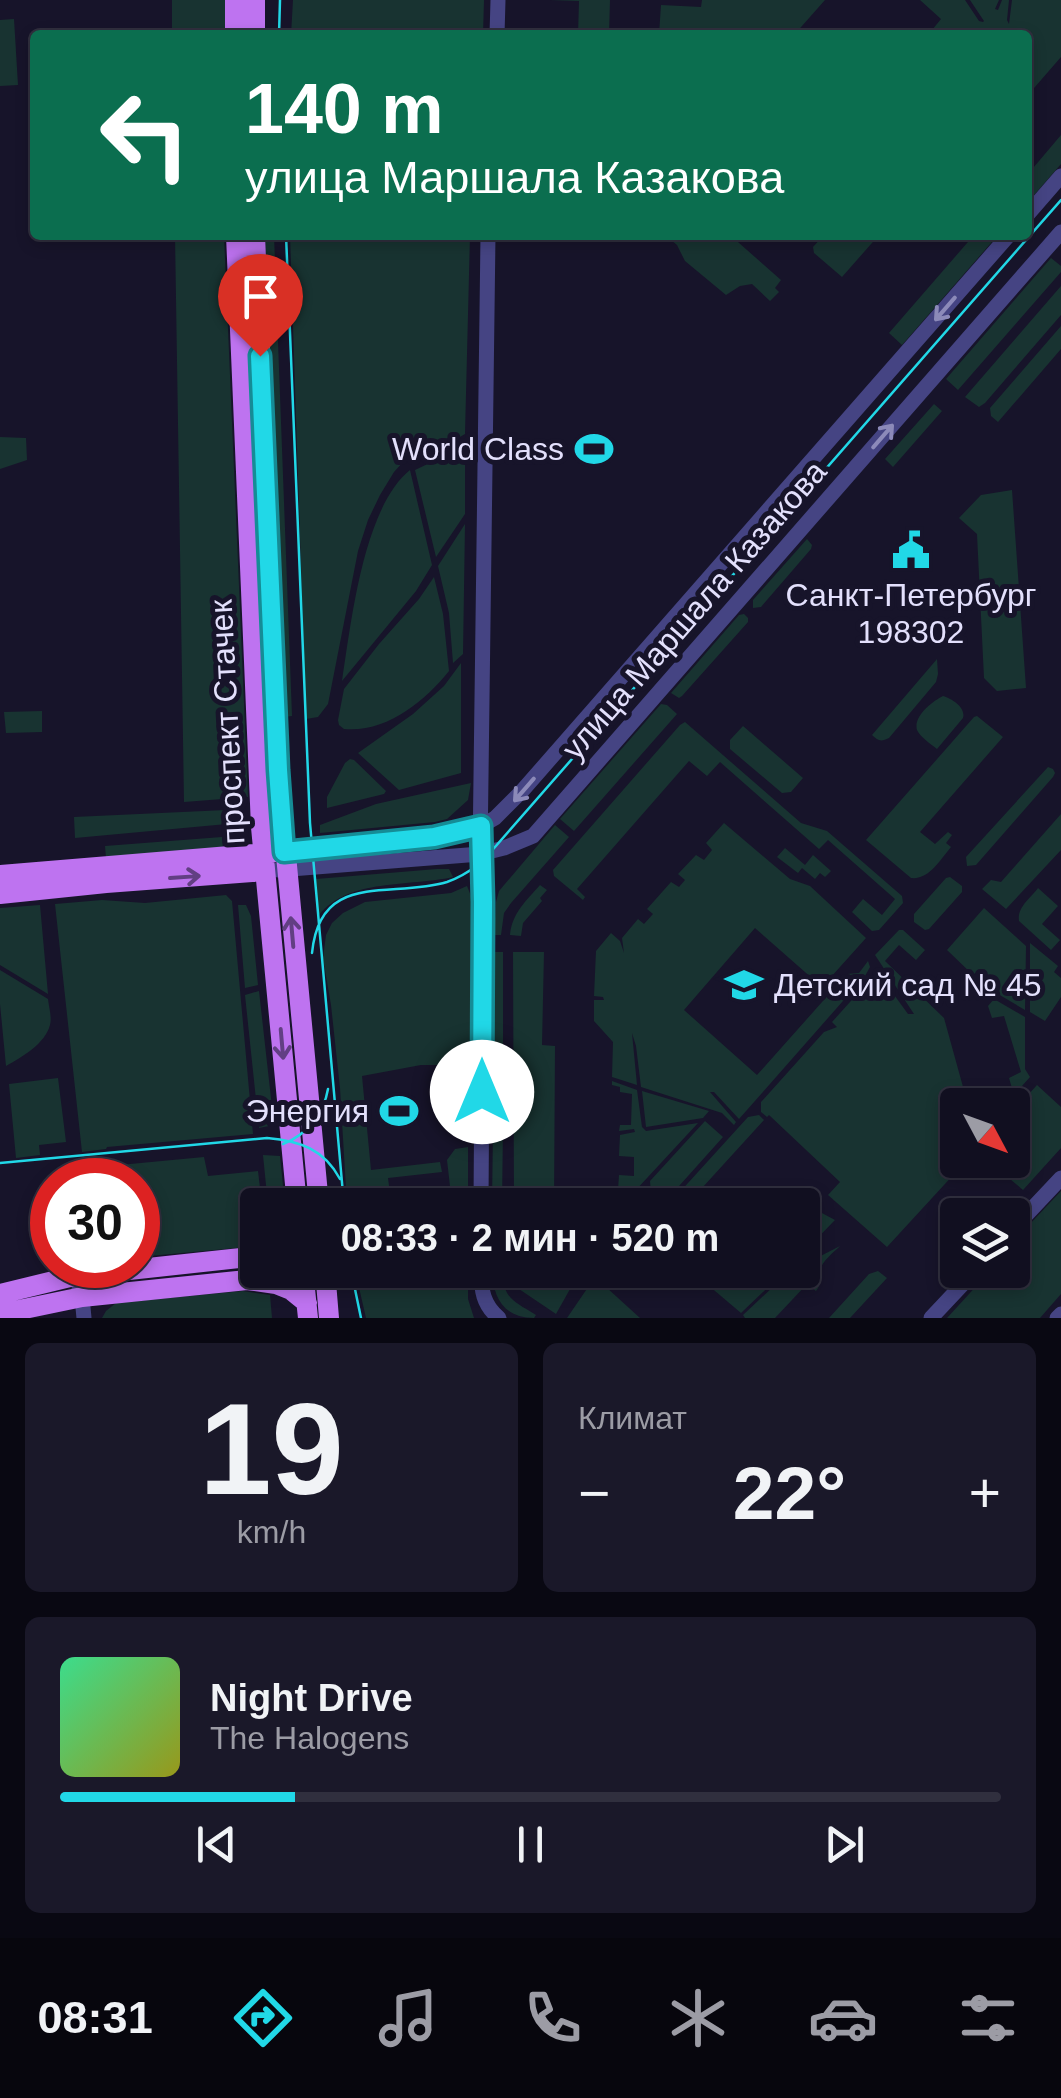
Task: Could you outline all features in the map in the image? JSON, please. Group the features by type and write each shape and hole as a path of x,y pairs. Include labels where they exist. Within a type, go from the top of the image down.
{"main road":[{"path":"235,0 235,30"},
{"path":"255,0 255,30"},
{"name":"проспект Стачек","path":"236,240 254,676 316,1188"},
{"name":"проспект Стачек","path":"255,240 278,770 274,861 296,1188"},
{"path":"0,875 274,861"},
{"path":"0,894 274,861"},
{"path":"160,1267 240,1258"},
{"path":"0,1314 75,1308 247,1280 292,1290 307,1311"},
{"path":"0,1294 30,1287"},
{"path":"326,1288 329,1318"}],"street":[{"path":"497,30 498,0"},
{"path":"1032,209 1061,176"},
{"name":"улица Маршала Казакова","path":"274,861 480,854 532,836 1061,232"},
{"path":"481,1188 480,854 488,240"},
{"name":"улица Маршала Казакова","path":"274,861 434,837 481,826 510,805 1005,240"},
{"path":"1030,1211 1061,1178"},
{"path":"482,1288 496,1315"},
{"path":"931,1318 959,1288"}],"green space":[{"path":"172,0 225,0 225,30 172,30"},
{"path":"293,0 484,0 483,30 291,30"},
{"path":"550,0 610,0 609,30 578,30 579,1"},
{"path":"702,0 825,0 798,30 659,30 661,5 701,7"},
{"path":"920,0 965,0 983,22 970,0 999,0 995,9 998,10 1002,0 1009,0 1009,24 1012,0 1061,0 1061,57 1032,90 1032,30 932,30 941,19"},
{"path":"14,19 18,85 0,86 0,20"},
{"path":"1061,135 1061,164 1032,197 1032,169"},
{"path":"175,240 224,240 248,797 184,802"},
{"path":"265,240 274,240 292,716 284,717"},
{"path":"290,240 470,240 465,434 439,449 404,461 380,495 358,551 328,704 318,717 306,719"},
{"path":"671,240 736,240 781,280 775,288 779,292 770,301 752,284 726,295 685,261"},
{"path":"819,240 875,240 842,277 814,253 813,247"},
{"path":"970,240 994,240 902,345 889,333"},
{"path":"1051,258 1061,266 1061,272 958,390 946,379"},
{"path":"1061,286 1061,315 985,403 979,407 965,397"},
{"path":"1061,326 1061,349 998,422 991,416 990,408"},
{"path":"934,404 942,411 893,467 885,459"},
{"path":"0,437 26,438 27,460 0,469"},
{"path":"465,442 465,514 436,557 415,470"},
{"path":"410,470 432,565 416,591 342,681 370,538 394,488"},
{"path":"1012,490 1026,688 997,691 984,678 977,534 959,518 981,495"},
{"path":"465,524 463,654 453,663 449,613 438,566"},
{"path":"807,539 811,549 761,607 753,608 753,600"},
{"path":"434,577 443,614 449,671 416,704 389,721 344,729 338,720 344,689"},
{"path":"744,614 748,622 682,696 671,693 739,615"},
{"path":"937,659 936,682 889,738 876,739 872,735"},
{"path":"461,663 461,773 399,790 358,753 413,714 444,686"},
{"path":"943,696 958,704 963,718 937,749 921,735 917,725 925,710"},
{"path":"661,704 677,714 574,831 560,819"},
{"path":"42,711 42,732 6,733 4,712"},
{"path":"977,716 1003,737 920,832 935,844 948,832 952,835 946,843 951,847 929,872 911,878 866,840"},
{"path":"685,722 801,823 827,831 902,896 903,903 879,930 872,931 852,912 863,899 882,915 895,899 828,840 819,849 720,762 707,776 689,761 577,889 585,897 583,900 554,876 553,870"},
{"path":"743,726 803,778 791,792 782,793 730,749 730,740"},
{"path":"350,759 386,791 327,808 327,797"},
{"path":"1048,767 1055,773 1053,777 976,865 967,866 966,857"},
{"path":"471,783 468,800 447,819 320,833 320,825 376,804"},
{"path":"226,810 227,824 75,838 74,817"},
{"path":"1061,814 1061,850 1006,909 982,889 991,880 1001,882"},
{"path":"724,823 790,879 810,886 866,938 822,987 755,928 684,1010 757,1075 847,974 859,973 868,961 870,967 739,1119 710,1092 736,1122 734,1125 722,1113 641,1087 632,1033 637,1085 612,1077 613,1042 594,1021 594,1000 604,1000 594,996 596,951 611,933 620,941 624,953 622,938 638,919 644,924 653,914 647,909 671,882 679,887 685,880 678,874 696,855 704,860 712,850 706,843"},
{"path":"555,825 569,837 511,903 504,913 501,935 494,935 499,891"},
{"path":"222,837 223,848 106,858 105,846"},
{"path":"785,848 805,865 813,855 831,871 825,877 820,873 815,879 802,868 798,873 777,857"},
{"path":"449,869 453,877 363,889 332,903 319,915 316,879"},
{"path":"950,877 962,886 962,892 925,930 914,922 914,914"},
{"path":"540,885 547,890 523,923 521,936 510,935 517,914"},
{"path":"467,886 471,896 470,1121 452,1122 452,1109 439,1109 438,1080 452,1080 452,1065 421,1065 362,1076 371,1170 440,1162 442,1172 388,1178 389,1188 346,1188 340,1088 323,958 326,935 343,913 365,902 451,893"},
{"path":"1038,888 1058,906 1042,924 1060,940 1051,950 1019,921 1022,907"},
{"path":"226,895 232,901 253,1134 82,1152 55,904 102,900 145,903"},
{"path":"40,905 48,994 0,965 0,908"},
{"path":"238,905 246,905 251,916 258,985 245,988"},
{"path":"984,908 1026,946 1025,1010 998,994 978,971 973,975 947,950"},
{"path":"899,930 925,950 916,960 899,945 885,961 944,1018 963,1088 940,1088 940,1178 950,1178 887,1247 828,1195 840,1182 769,1115 761,1112 761,1102 824,1032 837,1027 832,1022 876,970 908,1014 914,1014 875,955"},
{"path":"1030,943 1058,966 1054,972 1061,978 1061,997 1045,1021 1030,1012"},
{"path":"494,952 503,952 503,1120 494,1120"},
{"path":"513,952 544,952 542,1045 555,1046 554,1188 514,1188"},
{"path":"0,970 48,999 51,1016 43,1038 6,1066 0,1004"},
{"path":"259,991 274,1125 259,1128 245,995"},
{"path":"994,999 1025,1017 1025,1069 1030,1077 1020,1088 1012,1088 1009,1078 1021,1072 1004,1016 992,1018 988,1006"},
{"path":"58,1078 66,1142 39,1145 40,1155 16,1158 9,1084"},
{"path":"612,1081 637,1090 642,1127 646,1131 698,1123 638,1188 618,1188 619,1175 634,1176 634,1157 619,1156 620,1135 635,1132 619,1131 620,1125 631,1125 632,1094 620,1092 620,1087 612,1085"},
{"path":"1037,1085 1061,1107 1061,1148 1023,1190 1010,1179 1030,1178 1030,1093"},
{"path":"642,1091 709,1111 703,1118 646,1127"},
{"path":"759,1115 764,1120 702,1188 683,1188 748,1117"},
{"path":"705,1121 723,1137 677,1188 651,1188 650,1181"},
{"path":"493,1127 503,1127 502,1188 492,1188"},
{"path":"468,1147 468,1188 450,1188 447,1160 455,1149"},
{"path":"263,1155 280,1156 283,1188 266,1188"},
{"path":"204,1157 208,1176 258,1171 260,1188 240,1188 240,1248 160,1255 160,1161"},
{"path":"1061,1191 1061,1294 1040,1318 947,1318 974,1288 1030,1288 1030,1224"},
{"path":"820,1212 835,1220 820,1235"},
{"path":"840,1246 820,1270 820,1256"},
{"path":"878,1271 887,1278 850,1318 829,1318 869,1274"},
{"path":"359,1288 468,1288 474,1318 366,1318"},
{"path":"505,1288 516,1302 536,1315 534,1318 508,1310 495,1289"},
{"path":"519,1288 571,1288 556,1314"},
{"path":"587,1288 607,1288 640,1318 567,1318"},
{"path":"712,1288 767,1288 741,1313"},
{"path":"772,1288 803,1288 775,1318 743,1315"},
{"path":"243,1291 270,1295 272,1318 102,1318 116,1303"}],"tram line":[{"path":"279,30 280,0"},
{"path":"1032,233 1061,200"},
{"path":"286,240 310,823 342,1188"},
{"path":"312,953 318,927 328,909 343,899 361,893 447,882 481,863 1026,240"},
{"path":"283,1144 313,1122 328,1089"},
{"path":"0,1163 267,1138 310,1148 326,1160 340,1179"},
{"path":"355,1288 361,1318"}],"place":[{"name":"World Class","path":"594,449"},
{"name":"Санкт-Петербург 198302","path":"911,550"},
{"name":"Детский сад № 45","path":"744,985"},
{"name":"Энергия","path":"399,1111"}],"route":[{"path":"260,356 284,852 434,837 481,826 482,1092"}]}
